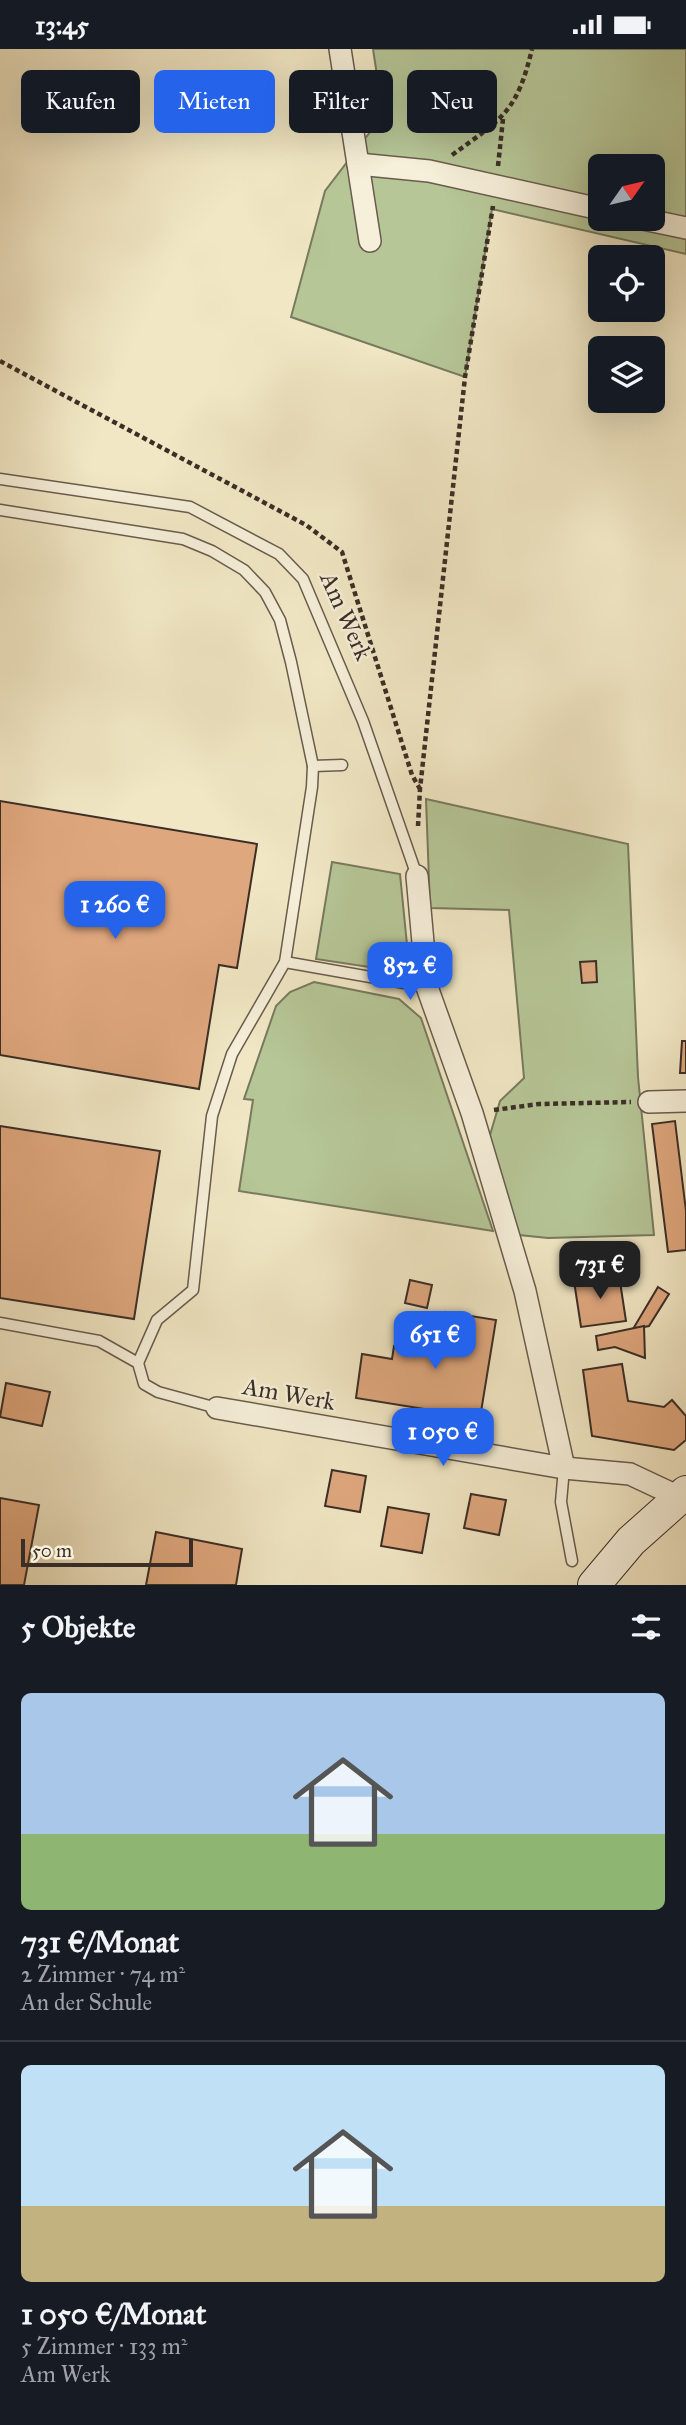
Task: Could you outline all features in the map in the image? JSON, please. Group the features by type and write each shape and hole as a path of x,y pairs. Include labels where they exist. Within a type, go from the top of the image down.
{"street":[{"path":"340,49 370,241"},
{"path":"358,164 429,171 588,206"},
{"path":"665,224 686,229"},
{"name":"Am Werk","path":"417,876 427,987 472,1113 525,1291 564,1468"},
{"path":"649,1102 686,1101"},
{"name":"Am Werk","path":"217,1408 564,1468 631,1474 683,1494"},
{"path":"594,1585 631,1541 683,1494"}],"lane":[{"name":"Am Werk","path":"0,479 190,506 279,554 303,579 363,721 417,876"},
{"path":"0,510 183,539 212,551 244,570 265,592 280,620 313,766 285,962 232,1054 212,1116 193,1290 157,1320 138,1363"},
{"path":"313,766 342,765"},
{"path":"285,962 427,987"},
{"path":"0,1323 99,1341 120,1350 138,1363 144,1384 158,1392 217,1408"},
{"path":"564,1468 561,1502 572,1561"}],"path":[{"path":"429,171 503,119 524,85 532,49"},
{"path":"417,876 420,789 463,391 496,186 503,119"},
{"path":"472,1113 539,1104 649,1102"}],"green space":[{"path":"373,49 686,49 686,254 665,249 665,245 647,245 492,209 465,377 291,317 325,191 369,133 393,133 393,70 376,70"},
{"path":"426,799 628,844 638,1077 654,1235 548,1238 519,1235 488,1142 500,1101 524,1078 509,910 430,908"},
{"path":"332,862 400,874 409,965 402,972 316,959"},
{"path":"314,982 399,999 421,1018 493,1231 239,1191 253,1100 244,1099 276,1006 290,992"}],"building":[{"path":"0,801 257,844 237,968 219,965 199,1089 0,1055"},
{"path":"596,961 597,982 582,983 580,962"},
{"path":"682,1041 686,1041 686,1073 680,1073"},
{"path":"675,1121 686,1211 686,1250 668,1252 652,1124"},
{"path":"0,1126 160,1151 134,1319 0,1298"},
{"path":"619,1275 626,1321 581,1327 574,1281"},
{"path":"410,1280 432,1285 427,1308 405,1303"},
{"path":"658,1287 669,1294 649,1326 633,1329"},
{"path":"446,1312 496,1320 480,1418 356,1398 362,1354 392,1359 394,1346 439,1353"},
{"path":"644,1326 645,1358 615,1347 598,1350 596,1336"},
{"path":"622,1364 628,1401 664,1407 672,1400 686,1416 686,1440 674,1450 592,1436 583,1370"},
{"path":"6,1383 50,1392 42,1426 0,1417"},
{"path":"332,1470 366,1476 360,1512 325,1506"},
{"path":"471,1494 506,1500 499,1535 464,1528"},
{"path":"0,1498 39,1505 24,1585 0,1585"},
{"path":"388,1507 429,1514 422,1553 381,1546"},
{"path":"156,1532 242,1549 236,1585 146,1585"}]}
